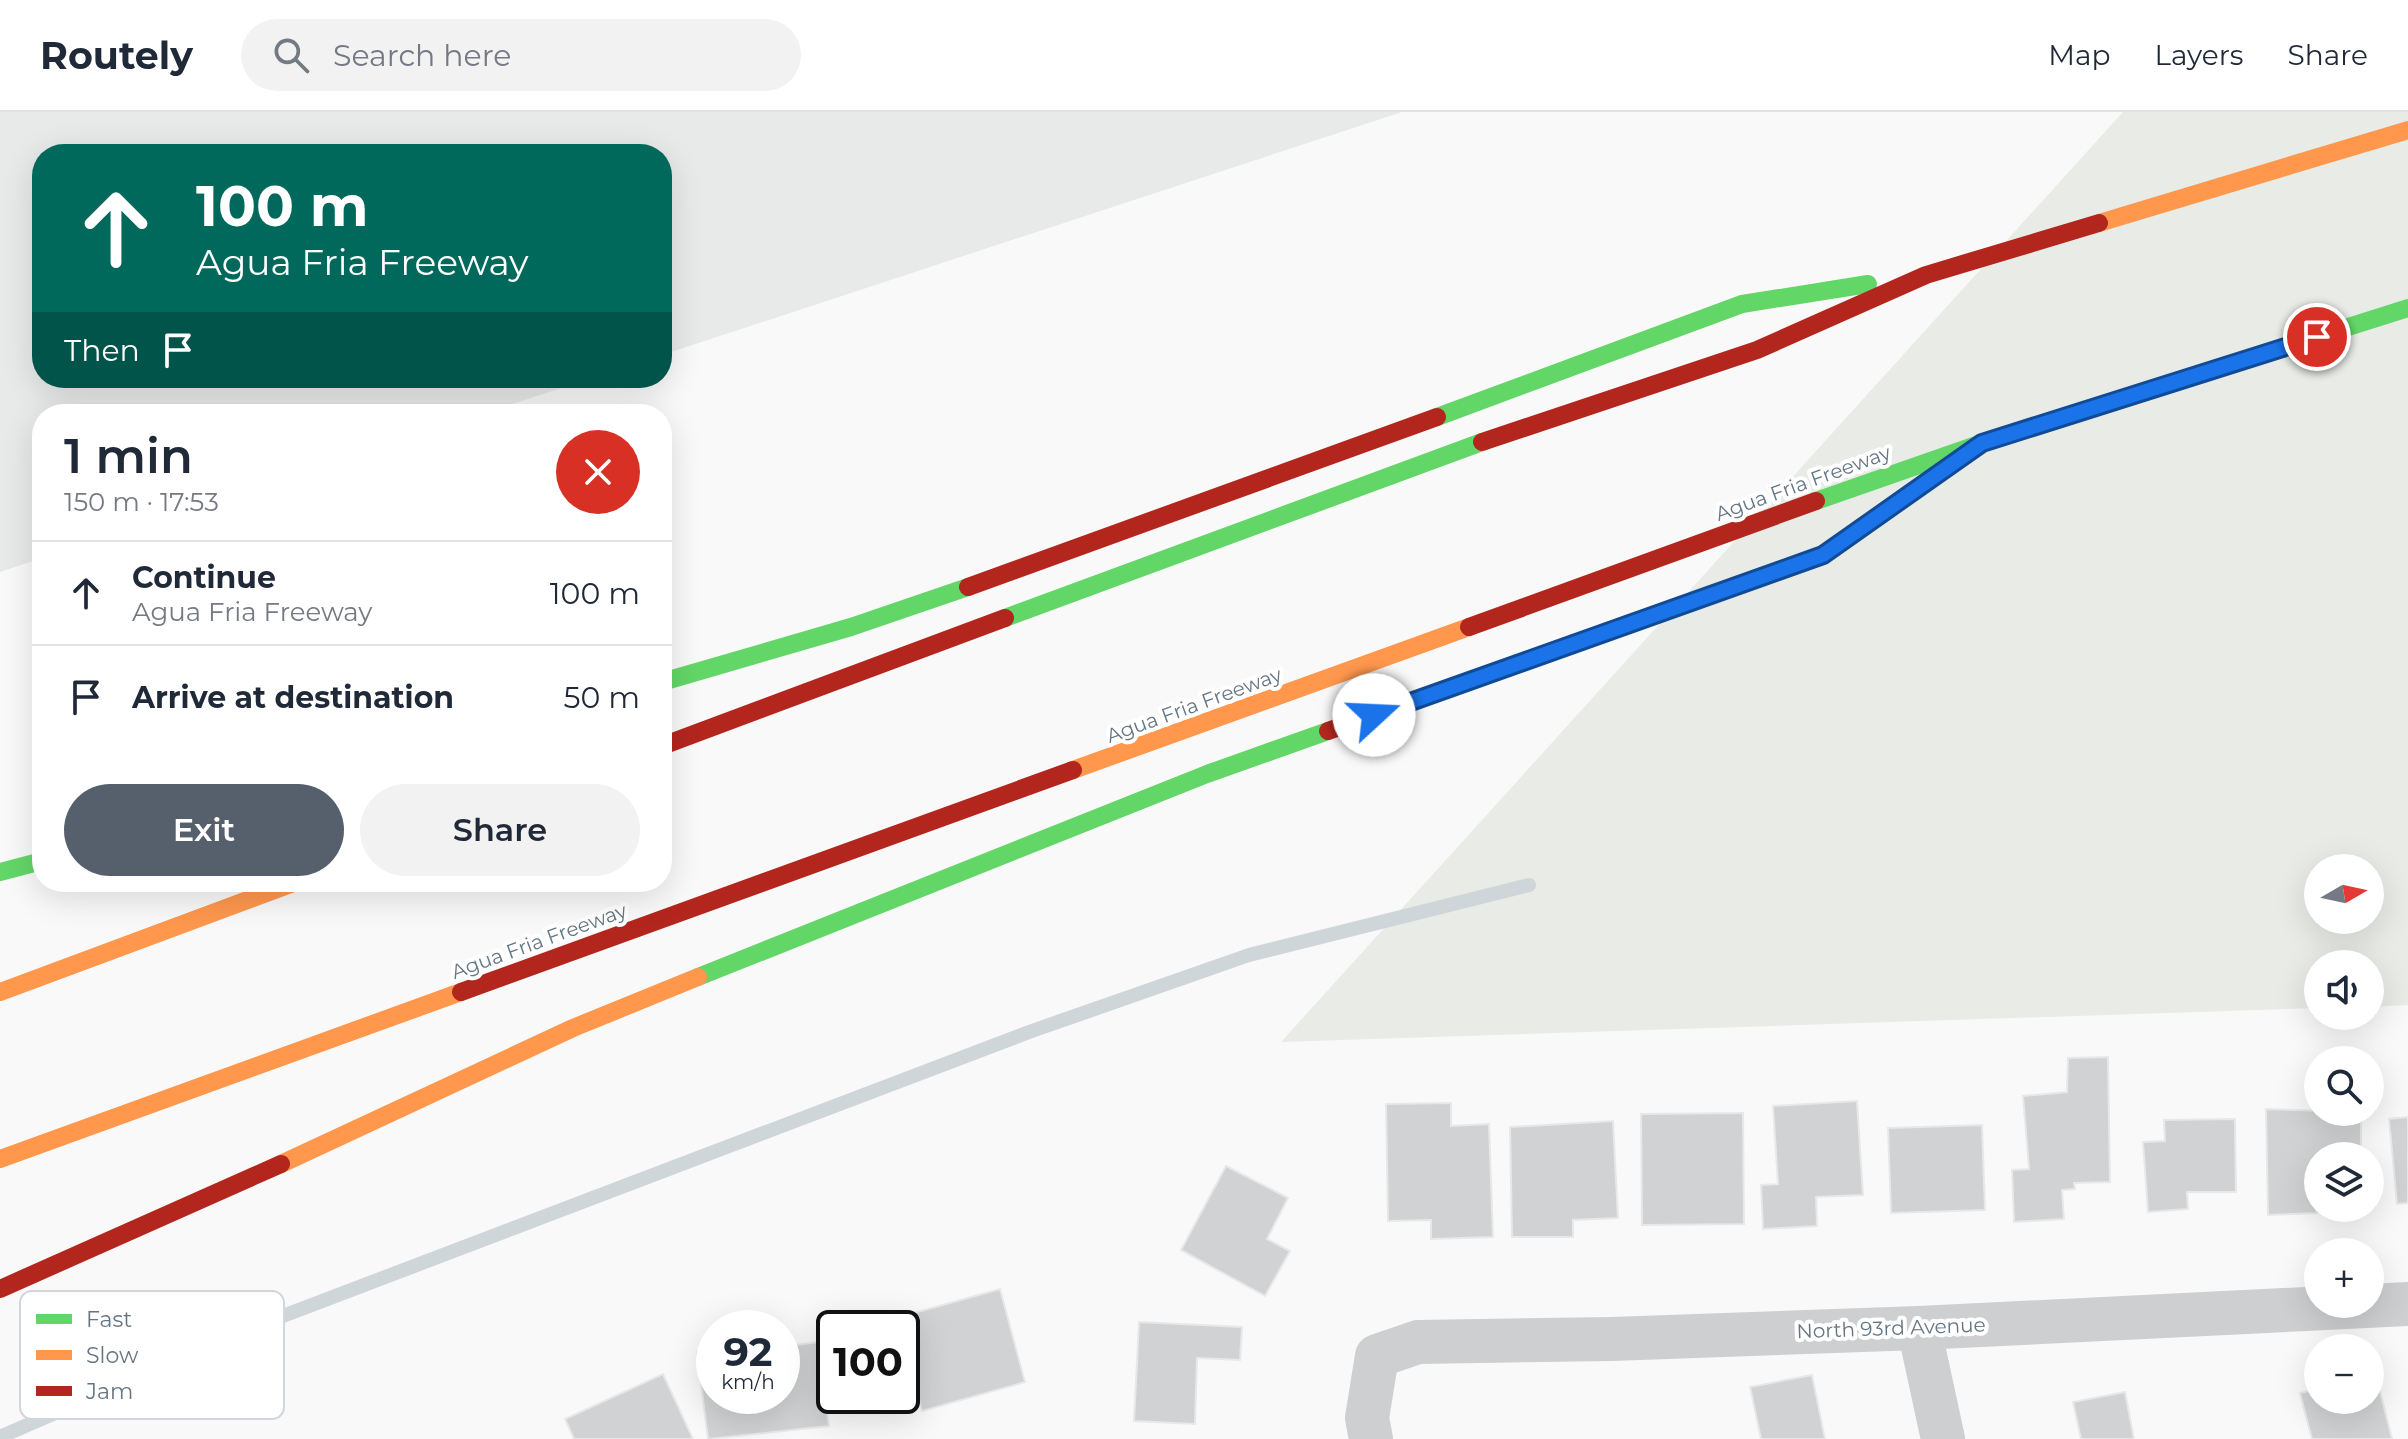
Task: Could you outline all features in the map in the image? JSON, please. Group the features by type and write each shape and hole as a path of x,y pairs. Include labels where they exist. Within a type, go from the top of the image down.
{"highway":[{"path":"672,742 1405,469 1757,350 1926,275 2408,130"},
{"path":"672,679 851,627 1127,532 1742,304 1926,275"},
{"name":"Agua Fria Freeway","path":"0,1159 1982,443 2408,308"},
{"path":"0,1289 307,1152 573,1028 901,895 1207,774 1823,555 1982,443"},
{"path":"0,872 32,864"},
{"path":"0,992 269,892"}],"street":[{"name":"North 93rd Avenue","path":"1371,1439 1367,1418 1377,1356 1418,1342 1628,1339 1919,1328 2408,1304"},
{"path":"1919,1328 1943,1439"}],"shaded area":[{"path":"0,112 1402,112 672,352 672,144 32,144 32,388 561,388 513,404 32,404 32,561 0,572"},
{"path":"2123,112 2408,112 2408,1005 2384,1006 2384,950 2304,950 2304,1008 1281,1042"}],"building":[{"path":"2108,1057 2110,1182 2074,1183 2075,1189 2062,1190 2064,1219 2014,1222 2012,1170 2029,1169 2023,1096 2067,1092 2068,1058"},
{"path":"1857,1101 1863,1195 1816,1197 1817,1226 1763,1229 1761,1185 1778,1184 1773,1106"},
{"path":"1451,1103 1451,1126 1489,1124 1493,1237 1431,1239 1431,1220 1388,1221 1386,1104"},
{"path":"2266,1109 2304,1110 2304,1126 2361,1126 2361,1142 2304,1142 2304,1214 2268,1215"},
{"path":"1743,1113 1744,1224 1642,1225 1641,1114"},
{"path":"2408,1117 2408,1203 2397,1204 2389,1119"},
{"path":"2235,1119 2236,1192 2187,1192 2188,1209 2148,1212 2143,1142 2165,1141 2164,1120"},
{"path":"1613,1121 1618,1218 1573,1220 1573,1237 1512,1237 1510,1127"},
{"path":"1982,1125 1985,1210 1891,1213 1888,1128"},
{"path":"1226,1166 1288,1198 1267,1239 1290,1251 1265,1296 1181,1250"},
{"path":"1000,1289 1025,1382 922,1411 920,1311"},
{"path":"1139,1322 1242,1327 1240,1360 1197,1358 1195,1424 1134,1421"},
{"path":"816,1342 816,1414 827,1414 829,1426 708,1439 705,1414 800,1414 800,1344"},
{"path":"663,1374 693,1439 574,1439 565,1419"},
{"path":"1812,1375 1825,1439 1761,1439 1750,1387"},
{"path":"2125,1392 2134,1439 2081,1439 2073,1402"},
{"path":"2384,1407 2392,1439 2312,1439 2305,1414 2384,1414"}],"waterway":[{"path":"284,1316 1029,1032 1249,955 1529,885"},
{"path":"0,1437 41,1419"}],"traffic: fast":[{"path":"1437,417 1742,304 1868,284"},
{"path":"1816,501 1982,443 2408,308"},
{"path":"1005,618 1482,442"},
{"path":"672,679 851,627 968,587"},
{"path":"698,977 1207,774 1328,731"},
{"path":"0,872 32,864"}],"traffic: slow":[{"path":"2099,223 2408,130"},
{"path":"1679,606 1823,555 1940,473"},
{"path":"1073,770 1469,627"},
{"path":"0,992 269,892"},
{"path":"281,1164 573,1028 698,977"},
{"path":"0,1159 461,992"}],"traffic: jam":[{"path":"1482,442 1757,350 1926,275 2099,223"},
{"path":"968,587 1437,417"},
{"path":"1469,627 1816,501"},
{"path":"1328,731 1679,606"},
{"path":"672,742 1005,618"},
{"path":"461,992 1073,770"},
{"path":"0,1289 281,1164"}],"route":[{"path":"1374,715 1823,555 1982,443 2317,337"}]}
